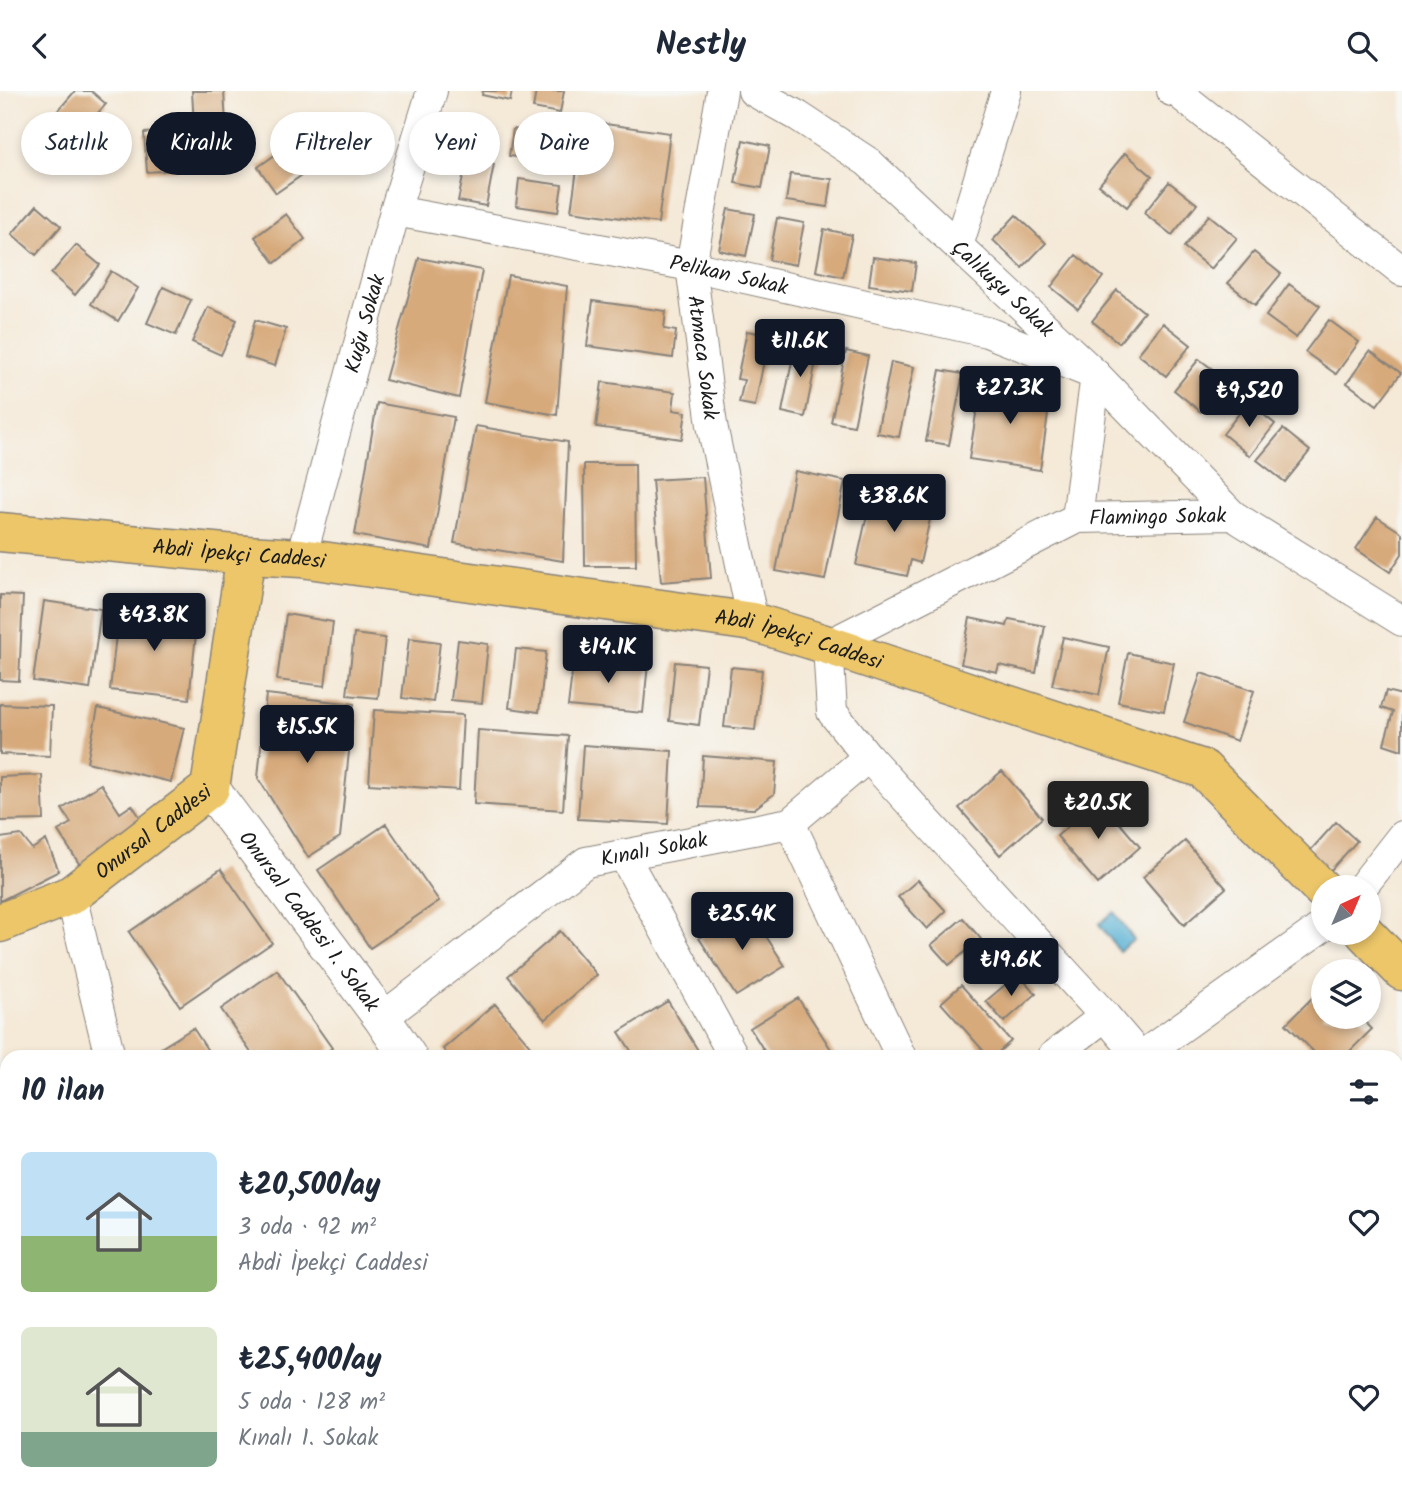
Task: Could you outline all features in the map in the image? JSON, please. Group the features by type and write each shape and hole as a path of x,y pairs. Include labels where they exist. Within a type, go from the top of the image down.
{"main road":[{"name":"Abdi İpekçi Caddesi","path":"0,532 301,558 753,622 1203,769 1311,878"},
{"name":"Onursal Caddesi","path":"0,923 71,895 210,788 246,555"},
{"path":"1377,945 1402,971"}],"street":[{"name":"Kuğu Sokak","path":"301,558 395,211 432,91"},
{"name":"Atmaca Sokak","path":"722,91 691,266 712,425 753,622"},
{"name":"Çalıkuşu Sokak","path":"753,91 798,116 868,162 1096,375 1232,515"},
{"path":"958,246 1006,91"},
{"path":"1172,91 1177,92 1402,271"},
{"name":"Pelikan Sokak","path":"395,211 691,266 987,332 1096,375"},
{"path":"1077,518 1096,375"},
{"name":"Flamingo Sokak","path":"828,645 1077,518 1232,515 1401,619"},
{"path":"828,645 832,712 868,757 1134,1050"},
{"name":"Kınalı Sokak","path":"382,1018 586,862 790,823 868,757"},
{"name":"Onursal Caddesi 1. Sokak","path":"210,788 403,1050"},
{"path":"790,823 898,1050"},
{"path":"1371,875 1402,836"},
{"path":"624,856 730,1050"},
{"path":"71,895 108,1050"},
{"path":"1150,1050 1311,935"},
{"path":"1061,1050 1105,1016"}],"water":[{"path":"1114,912 1134,940 1119,951 1099,924"}],"building":[{"path":"75,91 91,91 106,104 99,112 57,112"},
{"path":"192,91 224,91 225,112 193,112"},
{"path":"483,91 512,91 510,101 482,95"},
{"path":"536,91 564,91 560,112 533,108"},
{"path":"614,125 670,133 658,223 571,211 576,175 614,175"},
{"path":"513,129 514,129 514,157 509,156"},
{"path":"743,140 770,146 762,188 735,183"},
{"path":"1125,153 1152,176 1127,207 1099,185"},
{"path":"270,158 270,175 302,175 276,193 258,167"},
{"path":"790,174 832,179 828,207 786,201"},
{"path":"463,175 492,175 486,206 458,201"},
{"path":"519,179 562,185 558,212 516,206"},
{"path":"1169,182 1197,204 1172,235 1144,213"},
{"path":"37,205 61,226 36,255 12,234"},
{"path":"728,209 755,214 746,256 719,250"},
{"path":"286,214 305,239 275,263 255,237"},
{"path":"1016,215 1046,243 1022,268 993,240"},
{"path":"1209,215 1237,238 1211,269 1184,247"},
{"path":"777,218 804,223 796,265 769,260"},
{"path":"824,229 852,235 843,277 816,271"},
{"path":"76,245 100,265 75,295 51,274"},
{"path":"1254,252 1281,274 1255,305 1228,283"},
{"path":"1076,255 1103,277 1078,309 1051,287"},
{"path":"873,257 916,263 912,291 869,285"},
{"path":"419,258 482,270 459,398 385,380"},
{"path":"111,271 138,288 118,321 91,304"},
{"path":"508,275 567,286 557,415 485,402"},
{"path":"1289,284 1320,306 1296,338 1266,316"},
{"path":"163,287 191,300 176,335 147,323"},
{"path":"1117,290 1144,312 1119,343 1092,321"},
{"path":"593,301 666,311 664,329 676,331 673,358 587,346"},
{"path":"208,307 237,320 221,355 192,342"},
{"path":"255,320 286,329 275,366 245,357"},
{"path":"1329,320 1359,342 1336,374 1305,352"},
{"path":"1163,323 1191,345 1166,376 1138,354"},
{"path":"747,331 769,335 755,406 739,403 744,380 737,379"},
{"path":"796,341 819,346 805,417 782,412"},
{"path":"846,351 868,356 854,426 831,422"},
{"path":"1370,351 1401,373 1377,405 1347,383"},
{"path":"1199,359 1227,380 1201,412 1174,390"},
{"path":"891,362 914,367 899,437 877,433"},
{"path":"940,370 963,374 949,445 926,441"},
{"path":"602,382 675,392 673,410 686,412 682,439 596,427"},
{"path":"981,382 1051,393 1040,470 969,459"},
{"path":"1248,402 1275,424 1250,456 1223,434"},
{"path":"377,403 454,417 431,549 355,535"},
{"path":"476,426 568,442 563,561 454,543"},
{"path":"1283,429 1310,451 1285,482 1257,460"},
{"path":"584,464 635,464 636,566 585,566"},
{"path":"795,471 845,481 825,580 776,571"},
{"path":"703,477 711,578 661,582 652,480"},
{"path":"872,492 933,506 920,563 911,560 907,576 856,565"},
{"path":"1377,517 1402,533 1402,554 1390,572 1356,549"},
{"path":"0,595 23,596 19,681 0,680"},
{"path":"44,601 101,609 90,689 33,681"},
{"path":"119,607 198,616 189,699 110,690"},
{"path":"286,614 333,622 325,686 277,680"},
{"path":"970,618 1007,626 1009,619 1045,626 1036,673 999,665 997,672 961,664"},
{"path":"354,634 385,638 378,698 347,695"},
{"path":"1063,637 1109,647 1099,695 1052,685"},
{"path":"409,638 440,642 433,702 402,698"},
{"path":"458,640 488,644 482,703 451,700"},
{"path":"516,649 546,652 539,712 509,708"},
{"path":"1128,653 1174,663 1164,711 1118,702"},
{"path":"574,656 648,664 643,713 568,706"},
{"path":"675,662 706,665 699,725 669,721"},
{"path":"731,667 762,670 755,730 724,727"},
{"path":"1201,673 1254,691 1237,741 1184,722"},
{"path":"1386,691 1402,695 1402,750 1384,744 1393,712 1381,708"},
{"path":"266,694 354,704 340,837 308,857 258,778"},
{"path":"0,704 52,706 50,756 0,754"},
{"path":"98,708 184,728 171,782 87,762"},
{"path":"374,710 463,715 459,790 369,784"},
{"path":"478,730 568,736 563,810 474,804"},
{"path":"583,745 672,751 668,824 578,819"},
{"path":"703,756 777,762 774,794 754,809 700,807"},
{"path":"1002,771 1042,818 1000,855 959,808"},
{"path":"42,775 44,820 0,821 0,777"},
{"path":"101,784 120,813 132,805 144,823 80,865 58,831 71,823 62,809"},
{"path":"1099,799 1140,847 1098,884 1057,836"},
{"path":"1336,822 1357,841 1330,871 1309,852"},
{"path":"386,824 439,901 370,948 318,870"},
{"path":"21,835 32,849 46,840 59,871 0,901 0,838"},
{"path":"1185,841 1226,888 1184,925 1143,877"},
{"path":"221,869 272,943 180,1006 129,932"},
{"path":"918,880 946,911 927,929 898,897"},
{"path":"748,908 785,966 736,996 699,938"},
{"path":"963,918 981,939 949,965 931,945"},
{"path":"560,931 597,975 545,1020 508,976"},
{"path":"277,970 332,1048 249,1050 221,1009"},
{"path":"1018,974 1036,994 1004,1022 986,1001"},
{"path":"961,985 1011,1041 1001,1050 983,1050 941,1003"},
{"path":"798,998 831,1050 764,1050 750,1028"},
{"path":"1311,999 1311,1029 1372,1029 1351,1050 1312,1050 1286,1024"},
{"path":"668,1001 698,1050 631,1050 619,1032"},
{"path":"495,1004 532,1048 530,1050 443,1049"},
{"path":"193,1028 207,1050 158,1050"}]}
